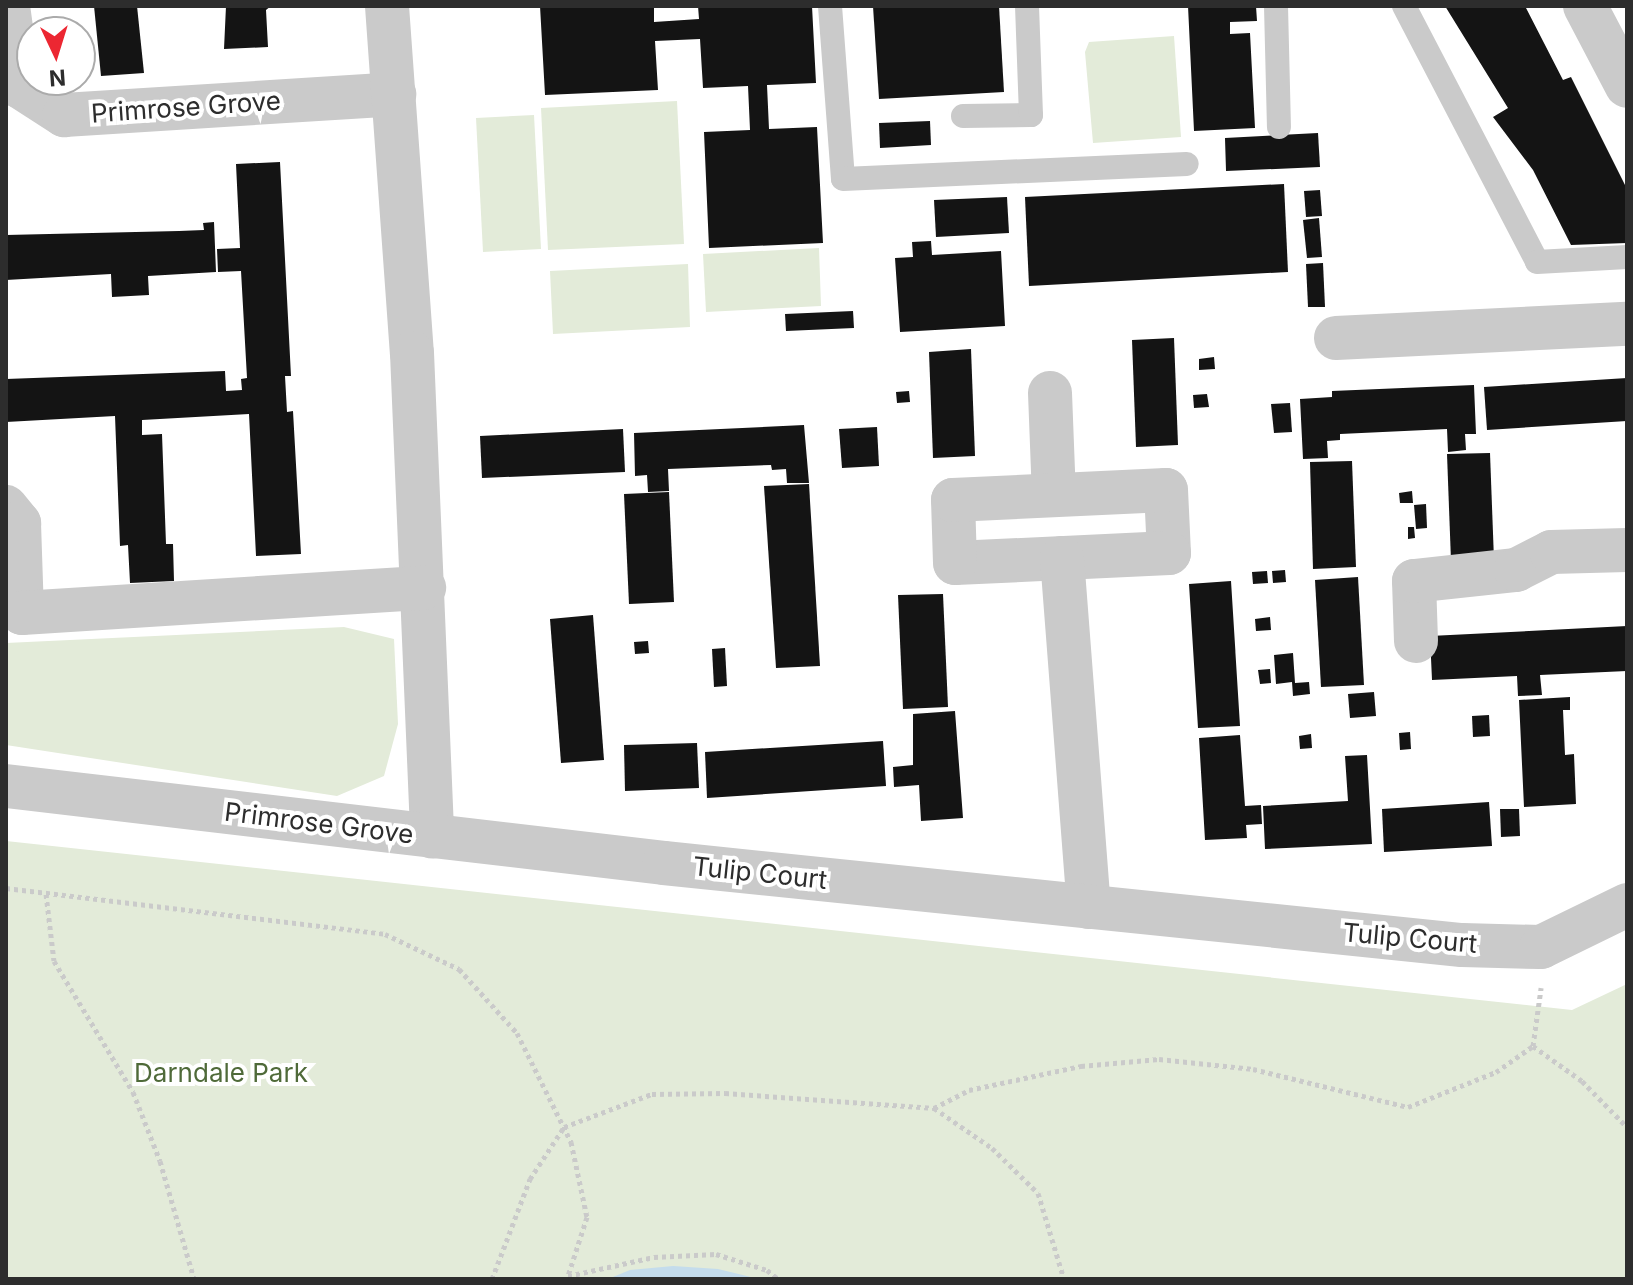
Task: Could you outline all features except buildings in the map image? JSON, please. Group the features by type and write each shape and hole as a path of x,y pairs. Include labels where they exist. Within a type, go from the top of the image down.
{"street":[{"name":"Primrose Grove","path":"8,6 19,86 64,115 394,94"},
{"name":"Primrose Grove","path":"6,786 432,837 424,588 387,6"},
{"path":"1585,6 1627,86"},
{"path":"1336,338 1627,324"},
{"path":"1050,393 1054,495"},
{"path":"1166,490 1169,553 955,563 953,500 1054,495 1166,490"},
{"path":"6,507 19,523 22,613 424,588"},
{"path":"1416,641 1414,581 1516,570 1551,552 1627,550"},
{"path":"1062,558 1089,907"},
{"name":"Tulip Court","path":"432,837 1462,945 1541,947 1627,905"}],"lane":[{"path":"830,6 843,179 1187,164"},
{"path":"963,116 1031,115 1027,6"},
{"path":"1276,6 1279,127"},
{"path":"1404,6 1537,262 1627,257"}],"path":[{"path":"6,888 385,934 459,969 517,1033 564,1127 587,1217 568,1278"},
{"path":"46,894 54,961 133,1092 160,1161 194,1279"},
{"path":"934,1108 969,1090 1081,1066 1159,1059 1253,1069 1408,1107 1496,1072 1533,1046 1541,1004 1541,947"},
{"path":"1533,1046 1582,1081 1627,1127"},
{"path":"492,1279 530,1179 564,1127 652,1094 725,1093 934,1108 992,1148 1038,1193 1064,1279"},
{"path":"568,1278 654,1257 716,1254 767,1270 778,1279"}],"green space":[{"path":"1174,36 1181,137 1093,143 1085,52 1089,42"},
{"path":"677,101 684,244 548,250 541,108"},
{"path":"534,115 541,249 483,252 476,118"},
{"path":"819,248 821,306 706,312 703,254"},
{"path":"688,264 690,327 553,334 550,271"},
{"path":"344,627 394,639 398,724 384,776 337,796 6,745 6,643"},
{"name":"Darndale Park","path":"6,841 1572,1010 1627,984 1627,1279 6,1279"}],"water":[{"path":"673,1266 718,1269 759,1279 608,1279 630,1270"}]}
